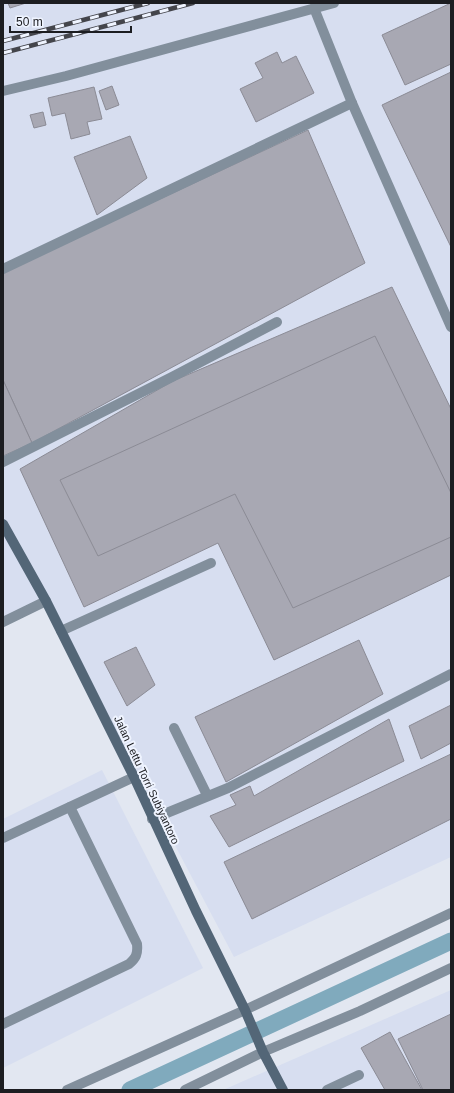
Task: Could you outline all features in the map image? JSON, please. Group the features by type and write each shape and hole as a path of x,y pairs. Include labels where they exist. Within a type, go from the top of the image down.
{"main road":[{"name":"Jalan Lettu Torri Subiyantoro","path":"3,524 46,600 134,777 196,911 283,1090"}],"street":[{"path":"3,92 334,3"},
{"path":"314,8 352,103 451,327"},
{"path":"3,269 352,103"},
{"path":"3,462 172,377 277,322"},
{"path":"61,631 211,563"},
{"path":"3,622 46,600"},
{"path":"152,818 228,788 451,674"},
{"path":"174,728 207,795"},
{"path":"3,838 134,777"},
{"path":"3,1024 129,964 136,958 138,951 137,944 70,807"},
{"path":"67,1090 246,1012 451,913"},
{"path":"185,1090 263,1051 360,1011 451,968"},
{"path":"327,1090 359,1075"}],"shaded area":[{"path":"3,3 451,3 451,857 234,957 46,601 3,621"},
{"path":"102,770 203,968 3,1068 3,819"},
{"path":"451,990 451,1090 223,1090"}],"building":[{"path":"8,3 26,3 10,8"},
{"path":"451,3 451,64 405,85 382,35"},
{"path":"277,52 282,63 296,56 314,93 256,122 240,89 263,78 255,63"},
{"path":"451,72 451,247 382,105"},
{"path":"112,86 119,105 106,110 99,91"},
{"path":"94,87 102,119 87,122 90,134 71,139 65,113 52,116 48,98"},
{"path":"43,112 46,125 34,128 30,115"},
{"path":"308,130 365,263 32,443 3,380 3,272"},
{"path":"130,136 147,178 97,215 74,157"},
{"path":"392,287 451,409 451,575 274,660 218,543 84,607 20,469 173,381"},
{"path":"375,336 451,493 451,537 293,608 235,494 98,556 60,480"},
{"path":"3,380 32,443 3,456"},
{"path":"359,640 383,694 226,782 195,717"},
{"path":"136,647 155,685 127,706 104,662"},
{"path":"451,705 451,743 421,759 409,726"},
{"path":"389,719 404,761 229,847 210,816 236,805 230,795 250,786 254,796"},
{"path":"451,754 451,819 252,919 224,862"},
{"path":"451,1014 451,1090 423,1090 398,1039"},
{"path":"390,1032 422,1090 385,1090 361,1048"}],"waterway":[{"path":"130,1090 451,941"}],"railway":[{"path":"3,41 148,3"},
{"path":"3,53 193,3"}]}
